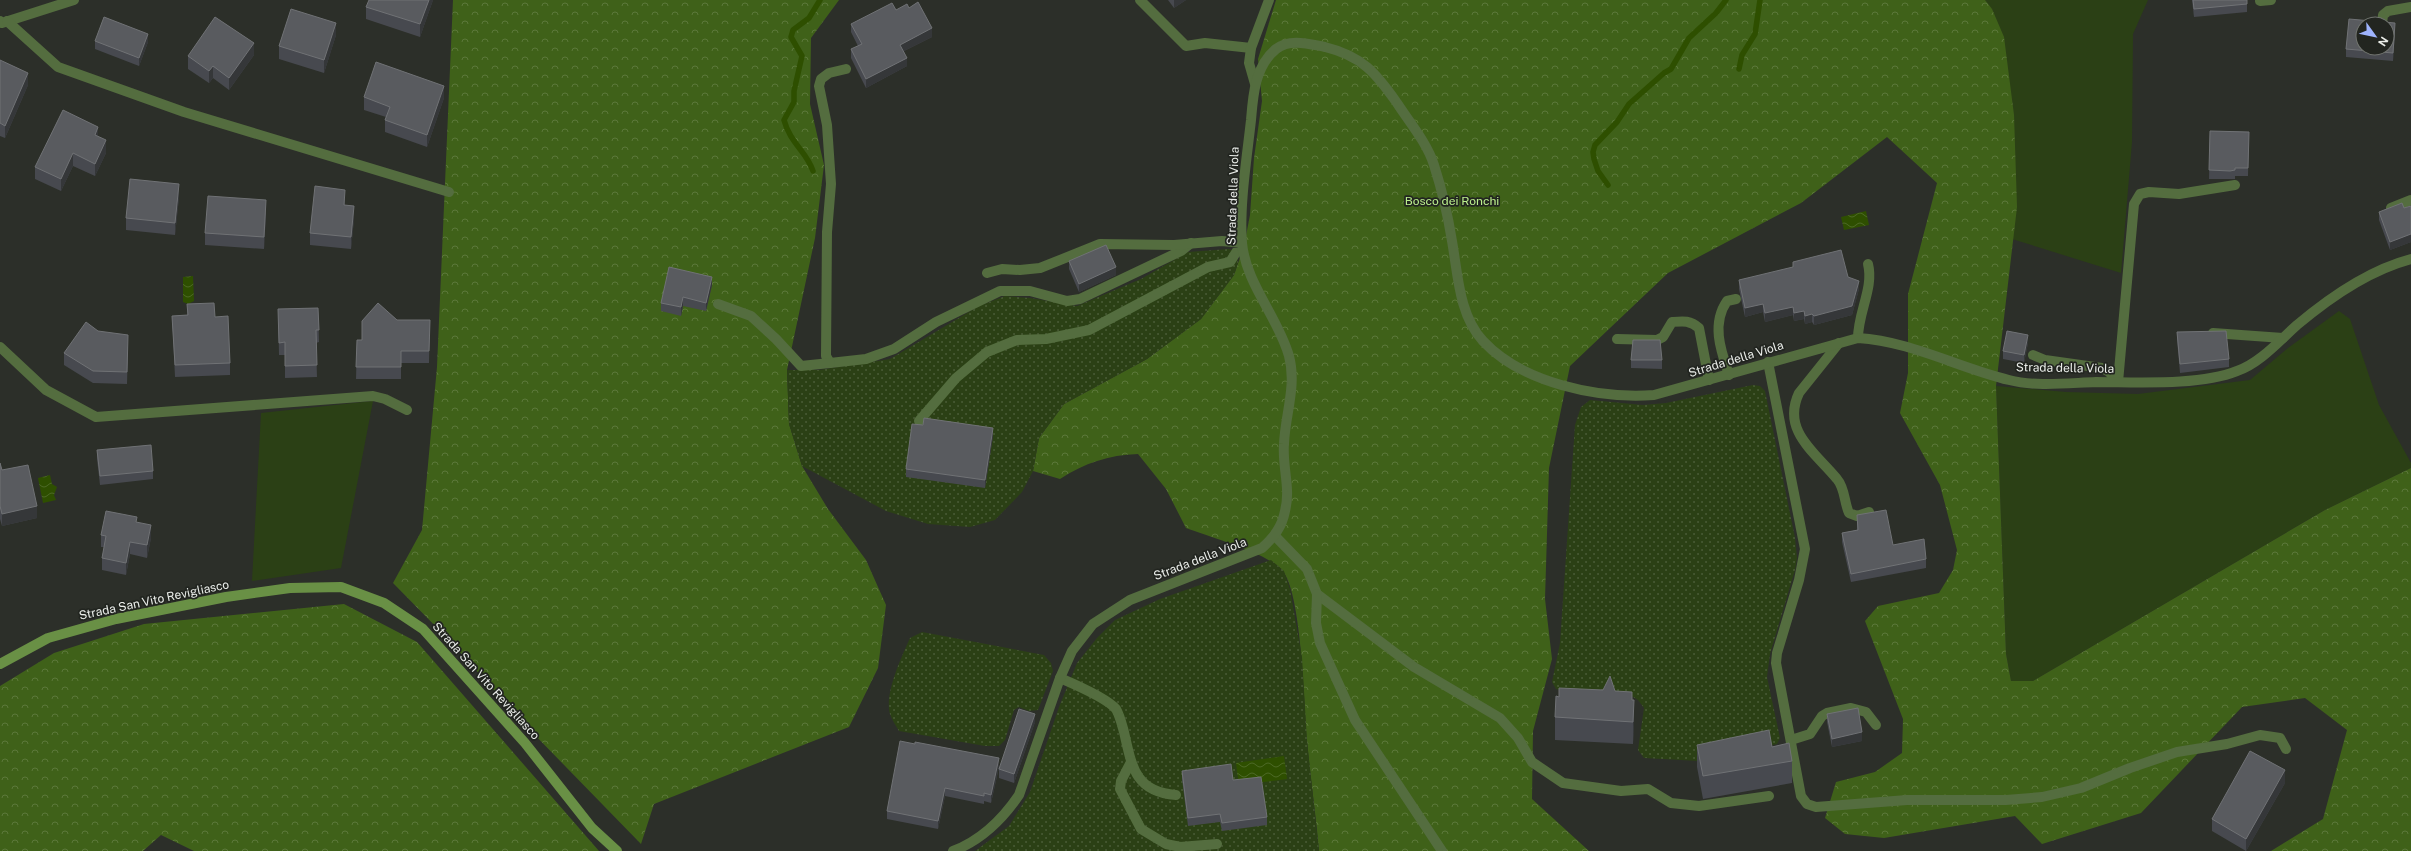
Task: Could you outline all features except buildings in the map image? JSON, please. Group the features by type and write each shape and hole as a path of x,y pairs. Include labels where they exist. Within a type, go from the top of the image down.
{"street":[{"path":"4,21 74,0"},
{"path":"1140,0 1186,46 1206,42 1251,48"},
{"name":"Strada della Viola","path":"1255,84 1249,63 1251,48 1269,0"},
{"path":"2260,1 2271,0"},
{"path":"2383,16 2388,11 2411,7"},
{"path":"4,21 58,67 184,112 449,192"},
{"name":"Strada della Viola","path":"953,851 971,843 990,830 1008,811 1019,795 1060,678 1081,637 1093,624 1109,612 1130,600 1250,554 1262,548 1275,536 1286,509 1288,484 1284,460 1284,441 1291,392 1289,357 1246,263 1242,243 1255,84 1266,60 1278,48 1290,42 1334,50 1352,56 1371,68 1383,83 1431,156 1448,219 1465,310 1472,328 1498,355 1528,373 1560,385 1631,397 1664,393 1730,375 1768,362 1858,338 1888,342 2011,381 2036,383 2141,383 2186,380 2238,371 2252,363 2322,305 2382,269 2411,260"},
{"path":"830,363 826,356 827,232 831,184 827,125 819,86 821,79 829,73 846,69"},
{"path":"2118,382 2134,204 2140,194 2150,192 2179,194 2235,185"},
{"path":"2390,208 2411,200"},
{"path":"919,421 956,378 987,352 1018,340 1046,339 1089,330 1208,267 1230,262 1242,243 1222,241 1174,245 1100,244 1040,268 1020,270 1002,269 987,273"},
{"path":"718,304 751,316 776,339 801,366 866,359 894,349 936,322 1000,291 1030,291 1067,300 1080,299 1181,251 1191,243"},
{"path":"1858,338 1862,307 1871,276 1868,264"},
{"path":"1730,375 1718,332 1720,311 1727,301 1736,299"},
{"path":"1617,339 1658,340 1663,337 1672,322 1684,320 1694,323 1699,328 1709,380"},
{"path":"2200,333 2222,332 2283,338"},
{"path":"1839,343 1799,393 1795,401 1794,413 1796,426 1814,456 1837,479 1842,487 1848,513 1857,516 1869,512"},
{"path":"0,347 46,390 96,417 373,396 385,399 407,410"},
{"path":"2033,355 2045,360 2102,368 2109,372 2118,382"},
{"path":"1768,362 1805,549 1799,580 1777,653 1776,663 1801,796 1807,804 1816,807 1907,800 2006,800 2042,797 2081,788 2130,768 2177,752 2227,744 2260,734 2280,738 2286,749"},
{"path":"1275,536 1307,570 1317,594 1316,623 1320,643 1355,720 1442,851"},
{"name":"Strada San Vito Revigliasco","path":"0,664 48,638 116,619 226,596 290,588 341,587 384,603 423,629 525,743 592,828 617,851"},
{"path":"1317,594 1414,668 1500,718 1518,738 1532,762 1563,783 1621,791 1648,789 1671,804 1699,806 1769,796"},
{"path":"1060,678 1115,709 1121,720 1130,762 1142,783 1154,791 1176,794"},
{"path":"1791,740 1810,734 1822,716 1827,713 1851,708 1866,712 1876,725"},
{"path":"1130,762 1121,781 1120,789 1141,829 1166,844 1180,847 1216,844"}],"shaded area":[{"path":"1985,0 2148,0 2133,34 2132,142 2121,273 2012,239"},
{"path":"1229,249 1237,252 1238,263 1234,275 1201,319 1147,359 1064,404 1039,438 1033,471 1022,492 995,520 970,527 928,524 886,511 802,466 789,424 787,370 819,370 890,359 979,306 1005,296 1030,298 1077,306 1141,279 1188,252"},
{"path":"2339,311 2350,319 2379,405 2411,463 2411,468 2325,510 2033,681 2011,681 2006,654 1996,386 2066,392 2138,394 2250,380 2288,348"},
{"path":"1753,385 1760,386 1765,391 1795,538 1797,558 1795,570 1770,654 1767,677 1780,738 1777,744 1699,761 1644,758 1638,750 1644,708 1638,700 1630,695 1565,692 1556,689 1552,682 1560,643 1575,425 1581,407 1590,400 1643,405 1666,403"},
{"path":"373,401 341,568 252,581 261,413"},
{"path":"1271,560 1284,571 1290,589 1302,657 1307,741 1319,851 975,851 1009,826 1030,792 1059,707 1077,663 1097,638 1115,620 1160,599"},
{"path":"922,632 1044,655 1051,663 1053,671 1038,710 1029,711 1019,707 1014,710 1005,740 999,746 985,746 899,731 890,714 889,696 895,675 910,638"}],"green space":[{"path":"453,0 839,0 811,38 810,104 824,165 815,238 787,370 789,424 802,466 828,509 866,560 886,605 878,668 849,727 654,804 641,844 528,728 448,639 393,583 422,530 437,367"},
{"name":"Bosco dei Ronchi","path":"1276,0 1985,0 1992,9 2004,37 2014,115 2017,207 1996,386 2006,654 2011,681 2033,681 2325,510 2411,468 2411,851 2271,851 2323,819 2347,730 2305,698 2242,707 2141,813 2042,844 2015,816 1884,838 1845,834 1825,818 1836,782 1875,772 1902,753 1903,719 1865,621 1878,606 1939,593 1953,570 1957,550 1940,485 1900,413 1908,373 1908,294 1937,183 1887,137 1801,203 1668,273 1570,366 1549,468 1545,599 1552,659 1533,731 1532,799 1589,851 1319,851 1308,754 1298,625 1289,582 1282,570 1275,564 1251,552 1186,528 1166,489 1138,454 1117,456 1097,461 1079,468 1060,479 1033,471 1039,438 1064,404 1147,359 1201,319 1234,275 1244,246 1250,215 1254,158 1262,101 1258,59"},
{"path":"344,604 417,642 599,851 194,851 161,835 143,851 0,851 0,686 54,653 144,624"}],"water":[{"path":"1866,211 1869,225 1844,230 1841,217"},
{"path":"193,276 194,301 188,304 183,302 183,277"},
{"path":"50,475 52,484 57,487 54,495 56,500 43,503 38,478"},
{"path":"1284,756 1287,779 1239,785 1236,763"}],"waterway":[{"path":"813,171 807,158 790,135 784,120 794,102 794,91 802,56 791,37 793,30 809,18 820,0"},
{"path":"1608,185 1598,171 1594,159 1593,152 1595,145 1617,122 1629,104 1664,73 1671,69 1689,38 1716,13 1726,0"},
{"path":"1739,69 1742,55 1755,34 1760,0"}]}
